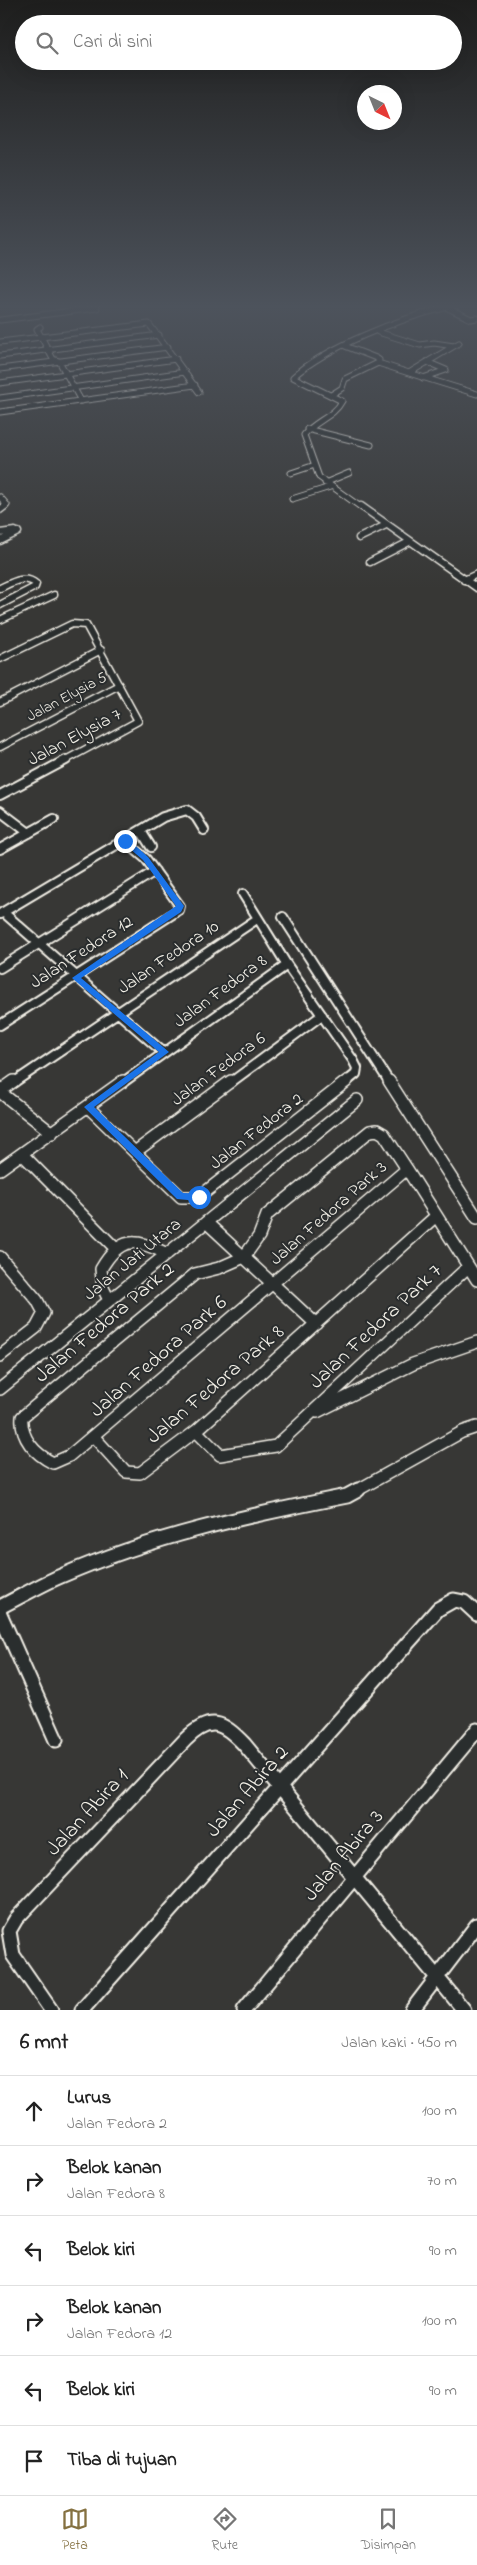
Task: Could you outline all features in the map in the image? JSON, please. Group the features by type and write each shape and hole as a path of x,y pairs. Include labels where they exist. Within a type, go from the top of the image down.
{"street":[{"path":"0,412 75,402"},
{"path":"342,402 341,405 307,429 304,435 312,466 327,485 477,588"},
{"path":"307,429 371,445"},
{"path":"291,474 312,466"},
{"path":"292,499 327,485 349,473"},
{"path":"0,497 7,505 2,509"},
{"path":"359,538 386,525"},
{"path":"0,532 18,532 0,541"},
{"path":"370,562 409,542"},
{"path":"464,580 477,574"},
{"path":"0,588 20,579 33,581 36,584 35,588 1,604 14,614"},
{"path":"0,620 54,595"},
{"path":"0,659 72,624 86,625 119,685"},
{"path":"0,702 101,650"},
{"name":"Jalan Elysia 7","path":"0,795 138,721 119,685"},
{"name":"Jalan Elysia 5","path":"0,747 119,685"},
{"path":"164,1052 2,913 163,817 187,810 196,818 204,830"},
{"path":"0,812 29,833"},
{"path":"0,849 54,819"},
{"path":"141,831 151,847"},
{"path":"125,841 140,852 180,906"},
{"path":"0,968 155,871"},
{"path":"243,894 287,965 322,1015"},
{"name":"Jalan Fedora 12","path":"0,1025 76,978 179,910 180,906"},
{"path":"283,917 477,1218"},
{"name":"Jalan Fedora 10","path":"0,1091 257,919"},
{"name":"Jalan Fedora 8","path":"0,1170 287,965"},
{"name":"Jalan Fedora 2","path":"88,1107 181,1197 199,1197 356,1074 357,1068 353,1060 322,1015"},
{"name":"Jalan Fedora 6","path":"135,1152 322,1015"},
{"path":"0,1091 52,1133"},
{"name":"Jalan Jati Utara","path":"0,1389 357,1100"},
{"path":"244,1257 259,1236 267,1215 370,1131 377,1130 384,1134 477,1280"},
{"path":"22,1154 115,1248"},
{"name":"Jalan Fedora Park 3","path":"273,1284 407,1169"},
{"name":"Jalan Fedora Park 8","path":"94,1438 126,1472 140,1472 196,1431 436,1216"},
{"path":"206,1222 316,1324"},
{"path":"109,1300 103,1288 101,1269 115,1248 127,1242 137,1241 167,1254"},
{"path":"0,1257 37,1300 44,1313 36,1328 0,1356"},
{"name":"Jalan Fedora Park 2","path":"69,1456 53,1463 44,1460 22,1433 20,1424 22,1417 195,1274 219,1268 244,1257"},
{"name":"Jalan Fedora Park 7","path":"276,1446 468,1266"},
{"name":"Jalan Fedora Park 6","path":"69,1456 94,1438 273,1284"},
{"name":"Jalan Fedora Park 7","path":"309,1416 413,1364 477,1342"},
{"path":"0,1607 61,1576 146,1544 258,1514 347,1496 462,1432 477,1427"},
{"path":"196,1431 220,1455 276,1446"},
{"name":"Jalan Abira 2","path":"82,2010 445,1603 454,1600 464,1602 477,1614"},
{"path":"0,1614 56,1740"},
{"name":"Jalan Abira 1","path":"51,2010 13,1955 9,1932 16,1919 200,1726 217,1724 230,1731 279,1787"},
{"name":"Jalan Abira 3","path":"244,2010 477,1730"},
{"path":"279,1787 464,2010"},
{"path":"412,2010 477,1925"}],"route":[{"path":"125,841 146,859 180,906 179,910 76,978 164,1052 88,1107 181,1197 199,1197"}]}
